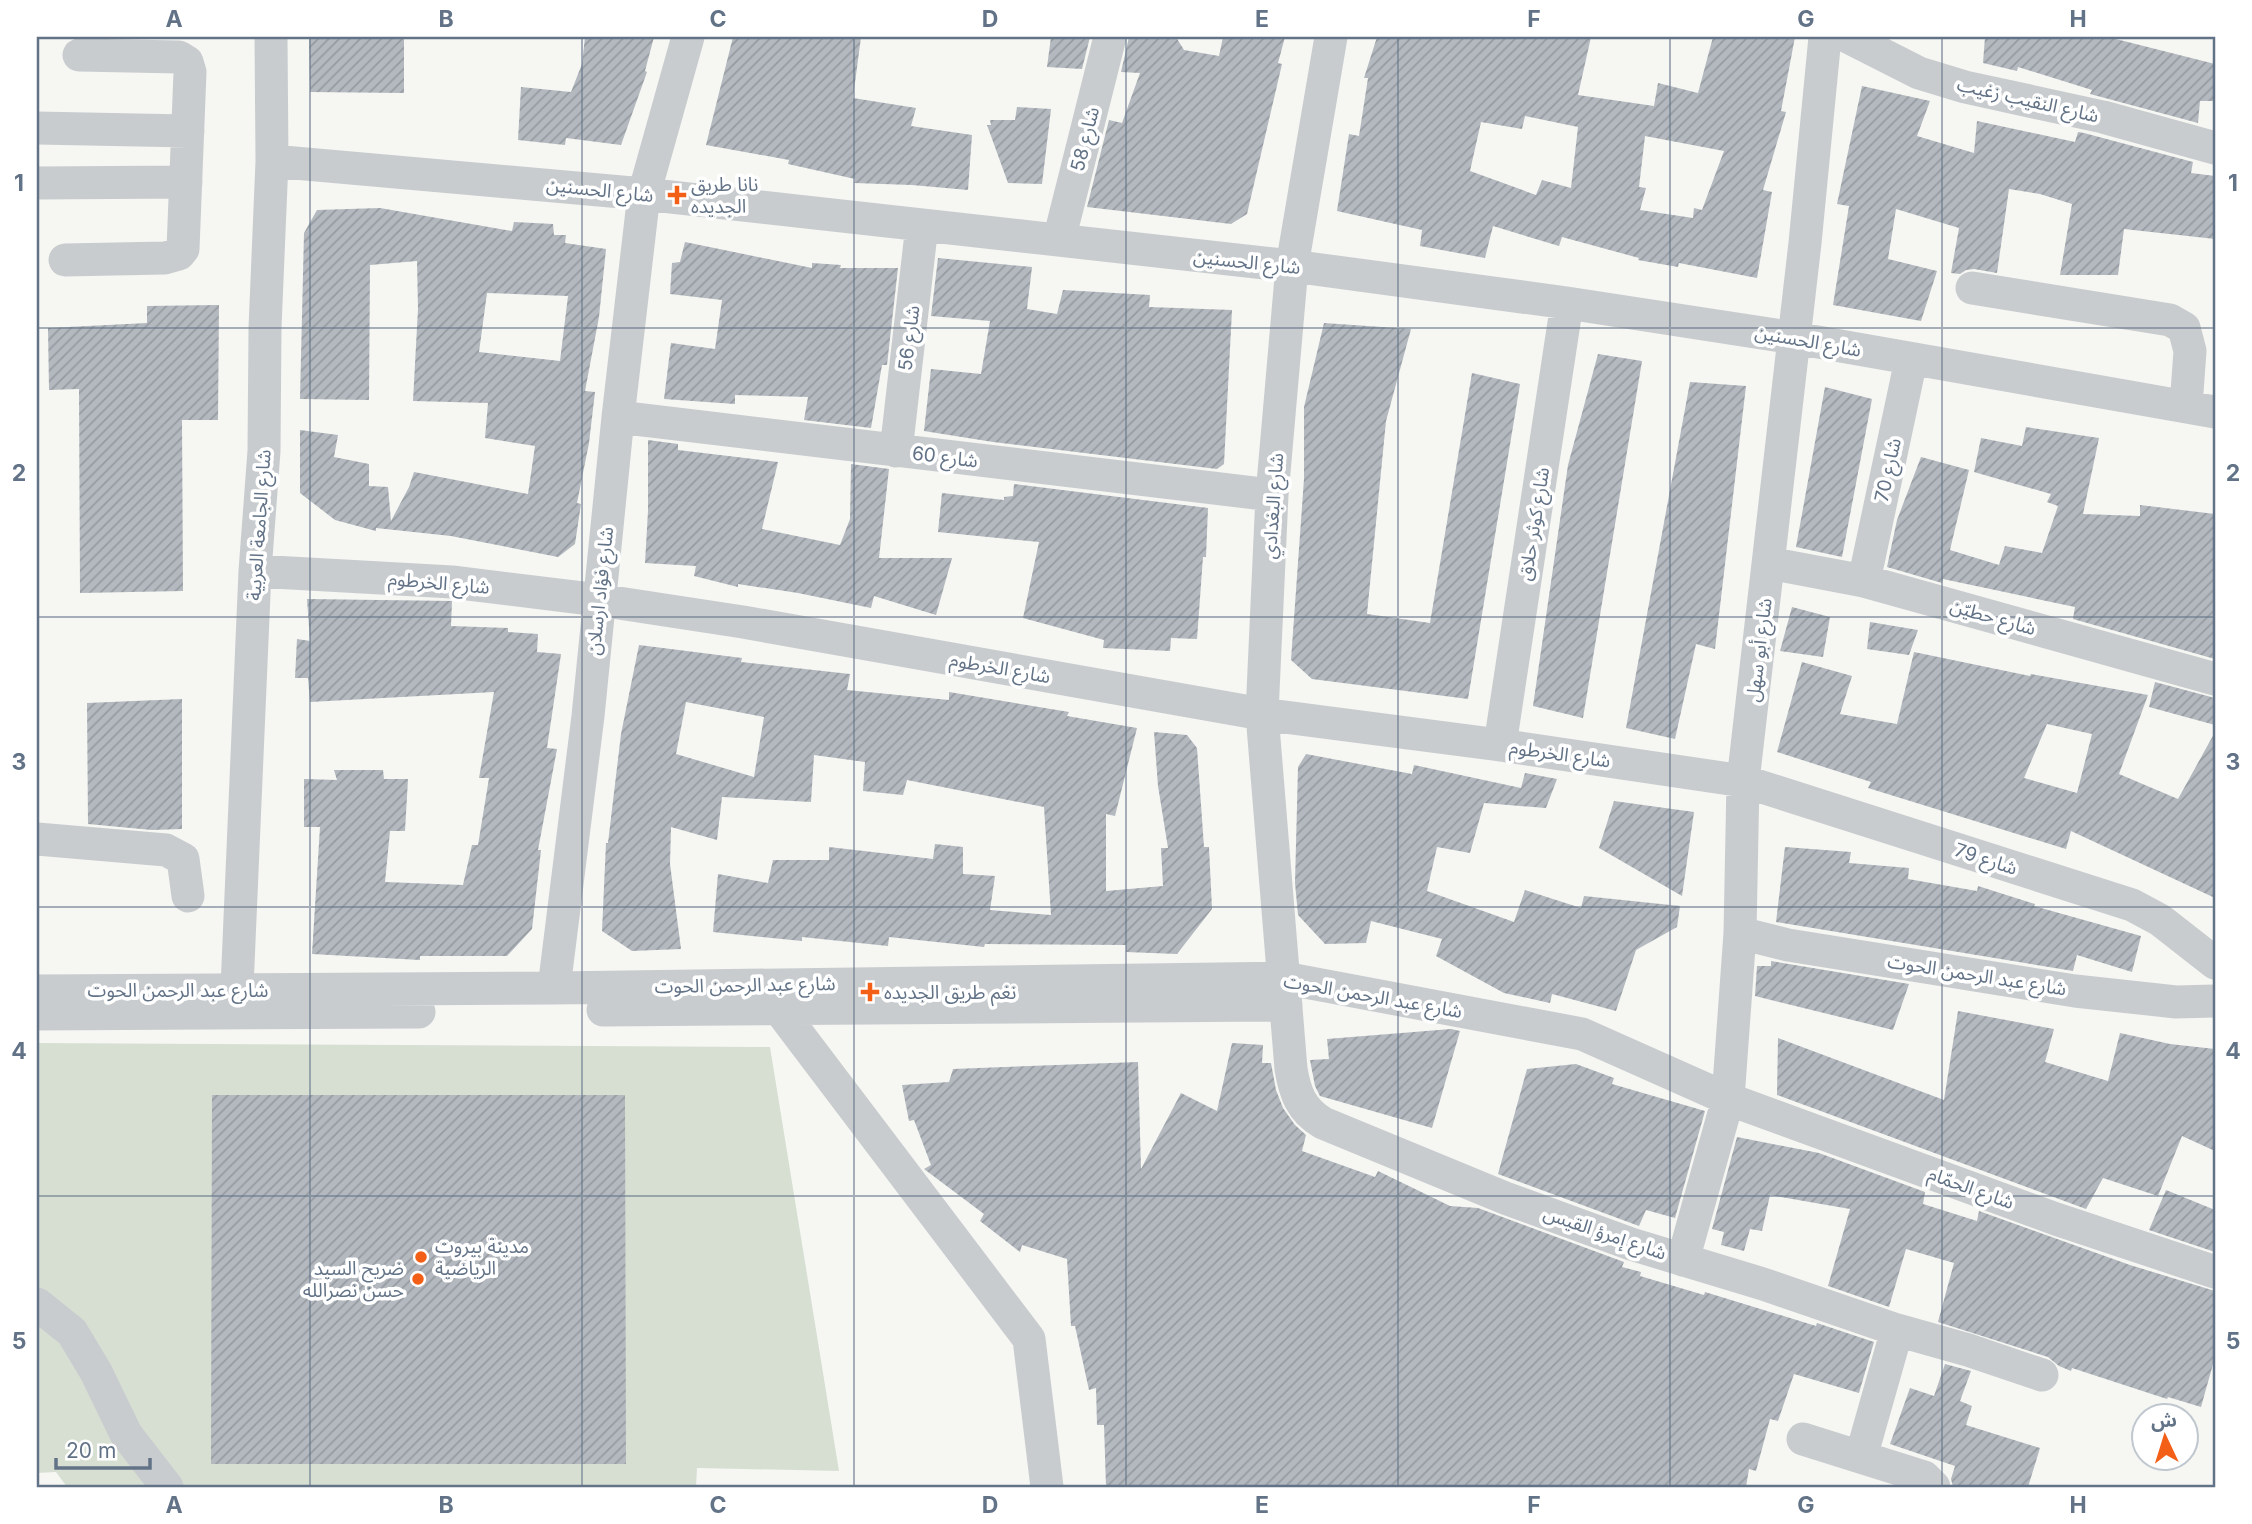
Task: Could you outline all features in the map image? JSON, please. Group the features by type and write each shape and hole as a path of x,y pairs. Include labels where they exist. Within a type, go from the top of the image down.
{"street":[{"name":"شارع الجامعة العربية","path":"236,1001 255,570 264,452 265,328 272,161 271,37"},
{"name":"شارع فؤاد ارسلان","path":"554,988 588,716 644,194 688,37"},
{"name":"شارع 58","path":"1059,240 1110,37"},
{"name":"شارع البغدادي","path":"1285,992 1262,714 1272,495 1292,266 1331,37"},
{"name":"شارع أبو سهل","path":"1683,1260 1728,1099 1740,933 1743,781 1795,338 1825,37"},
{"name":"شارع النقيب زغيب","path":"1848,37 1919,73 1965,87 2103,117 2215,148"},
{"path":"65,260 165,258 179,254 183,249 190,72 187,62 179,57 79,55"},
{"path":"37,128 188,131"},
{"name":"شارع الحسنين","path":"272,161 644,194 1292,266 1567,303 1795,338 2201,410"},
{"path":"37,183 186,183"},
{"name":"شارع 56","path":"896,451 922,225"},
{"path":"1972,288 2170,320 2185,328 2201,410"},
{"name":"شارع كوثر حلاق","path":"1500,745 1567,303"},
{"name":"شارع 70","path":"1864,581 1911,360"},
{"name":"شارع 60","path":"618,417 1272,495"},
{"name":"شارع حطيّن","path":"1769,563 1864,581 2215,679"},
{"name":"شارع الخرطوم","path":"255,570 452,582 599,600 743,622 1262,714 1500,745 1743,781"},
{"name":"شارع 79","path":"1743,781 2132,905 2160,920 2215,963"},
{"path":"37,839 166,850 183,859 188,896"},
{"name":"شارع عبد الرحمن الحوت","path":"1740,933 1788,945 2075,991 2176,1002 2215,1000"},
{"name":"شارع عبد الرحمن الحوت","path":"37,1014 236,1001 554,988 770,997"},
{"name":"شارع عبد الرحمن الحوت","path":"37,991 236,1001 1285,992 1582,1034 1728,1099"},
{"name":"شارع إمرؤ القيس","path":"1285,992 1293,1084 1302,1107 1323,1123 1505,1198 1631,1244 2042,1375"},
{"path":"770,997 1029,1339 1047,1487"},
{"name":"شارع الحمّام","path":"1728,1099 2056,1219 2215,1272"},
{"path":"37,1304 72,1332 96,1372 126,1434 167,1487"},
{"path":"1861,1457 1897,1330"},
{"path":"1803,1439 1924,1477 1934,1487"}],"shaded area":[{"name":"مدينة بيروت الرياضية","path":"37,1043 770,1047 839,1471 697,1468 696,1487 67,1487 56,1472 37,1473"}],"building":[{"path":"309,37 404,37 404,93 310,92"},
{"path":"585,37 654,37 645,71 647,72 621,145 566,138 565,145 518,140 521,87 571,92 582,64"},
{"path":"733,37 861,37 853,98 916,108 911,126 972,135 968,190 854,183 855,179 788,164 789,160 706,145"},
{"path":"1051,37 1090,37 1082,69 1047,67"},
{"path":"1129,37 1176,37 1184,50 1219,56 1223,37 1285,37 1278,63 1282,64 1247,214 1231,224 1087,207 1109,120 1122,123 1140,73 1121,72"},
{"path":"1377,37 1591,37 1578,95 1654,106 1658,83 1698,93 1713,37 1795,37 1781,111 1786,112 1763,190 1772,192 1757,278 1679,263 1678,267 1638,260 1639,258 1562,237 1559,246 1493,226 1485,258 1420,246 1422,230 1337,211 1349,134 1359,136 1368,78 1364,78","holes":["1525,116 1578,127 1571,188 1542,180 1536,195 1470,171 1481,122 1522,129","1645,136 1724,151 1702,210 1694,208 1693,218 1640,210 1646,188 1639,187"]},
{"path":"1985,37 2108,37 2215,64 2215,101 2200,101 2198,123 2090,94 2092,90 2018,67 2017,71 1983,63"},
{"path":"1862,86 1930,101 1917,136 1974,153 1977,121 2075,142 2078,132 2084,133 2193,162 2191,173 2215,176 2215,239 2124,229 2118,275 2060,275 2072,204 2040,194 2009,189 1997,273 1974,269 1960,274 1951,273 1959,228 1896,209 1888,259 1937,271 1921,321 1833,305 1849,206 1837,204"},
{"path":"1017,107 1051,109 1042,184 1008,183 987,125 991,125 990,120 1015,120"},
{"path":"380,208 512,231 514,222 553,224 554,235 566,235 565,243 606,249 599,317 585,391 595,392 589,443 577,503 581,504 575,544 558,557 451,536 376,528 376,531 335,520 300,493 300,430 338,435 334,457 369,464 369,486 388,487 391,521 414,472 528,494 535,446 485,438 488,403 413,401 418,309 417,261 370,265 369,400 300,399 304,233 317,210","holes":["487,293 568,296 560,361 479,352"]},
{"path":"685,242 812,268 812,263 841,265 840,268 898,268 887,365 882,365 871,428 804,420 808,397 735,395 735,404 664,399 671,343 715,349 722,300 670,294 672,263 680,262"},
{"path":"938,258 1032,267 1027,309 1057,314 1063,290 1150,295 1149,307 1232,310 1224,464 1217,469 924,431 931,369 981,374 990,321 931,316"},
{"path":"219,305 218,420 182,420 183,591 80,593 79,389 49,390 48,328 147,323 147,306"},
{"path":"1324,323 1411,329 1386,421 1367,614 1430,623 1472,373 1520,384 1468,699 1312,679 1291,660 1304,479 1304,407"},
{"path":"1598,354 1642,361 1583,718 1533,706 1568,465"},
{"path":"1690,382 1746,386 1715,649 1696,644 1675,739 1626,728"},
{"path":"1825,387 1872,399 1842,557 1796,547"},
{"path":"2026,427 2099,438 2083,514 2140,516 2140,505 2215,514 2215,659 2073,619 2075,607 1943,579 1942,583 1887,567 1897,520 1921,457 1969,470 1950,550 1999,565 2005,546 2042,553 2058,506 2047,502 2051,494 1974,472 1981,438 2022,446"},
{"path":"648,440 678,444 678,450 778,462 762,529 840,545 850,519 851,464 889,469 879,558 952,558 936,615 874,596 871,608 798,593 738,584 738,587 694,576 696,566 645,563"},
{"path":"1014,484 1208,508 1206,557 1203,557 1197,639 1171,638 1170,651 1103,648 1104,640 1023,618 1039,542 938,532 942,493 1004,500 1004,497 1013,496"},
{"path":"307,599 452,601 451,626 508,628 508,632 538,634 537,652 561,654 547,748 557,749 538,850 541,850 532,929 507,956 420,956 420,960 312,954 320,827 304,827 304,779 337,780 334,770 383,770 384,779 408,779 405,831 390,831 385,882 463,885 472,845 478,845 489,778 479,778 494,692 310,702 308,678 295,678 297,639 310,641"},
{"path":"1792,607 1830,617 1823,657 1780,651"},
{"path":"1870,622 1918,630 1909,655 1867,649"},
{"path":"639,645 742,658 741,662 850,674 847,690 949,700 949,692 1069,712 1067,716 1137,728 1115,816 1106,814 1106,891 1163,886 1161,848 1168,848 1158,786 1154,732 1187,735 1197,748 1204,847 1209,847 1212,909 1177,954 1126,952 1126,945 985,944 984,947 889,937 888,946 802,937 802,941 713,932 718,874 768,883 773,860 829,860 829,847 933,859 935,844 963,847 963,874 995,876 990,910 1051,915 1044,807 907,780 903,795 863,791 865,762 814,755 811,802 722,797 717,840 671,827 670,864 681,949 632,951 602,931 606,843 621,734","holes":["686,702 764,717 754,777 676,754"]},
{"path":"1914,652 2030,676 2031,674 2148,695 2119,774 2178,799 2215,732 2215,898 2071,831 2066,849 1868,788 1871,782 1777,752 1802,662 1852,676 1840,714 1897,724","holes":["2047,724 2092,734 2077,793 2024,778"]},
{"path":"2155,682 2215,698 2215,725 2149,707"},
{"path":"182,699 182,829 152,830 88,824 87,703"},
{"path":"1306,754 1412,774 1414,765 1521,788 1525,773 1557,779 1546,808 1484,803 1470,853 1437,847 1427,891 1514,922 1525,890 1581,908 1584,896 1680,906 1677,927 1636,950 1616,1011 1552,994 1550,1003 1504,993 1436,956 1442,939 1371,921 1366,943 1325,944 1298,915 1295,883 1298,767"},
{"path":"1614,801 1694,812 1682,896 1599,848"},
{"path":"1785,847 1851,852 1849,863 1909,868 1908,879 1977,891 1978,886 2035,904 2034,906 2141,936 2132,972 2077,955 2073,971 1776,922"},
{"path":"1771,961 1909,984 1893,1030 1755,996 1757,966 1771,966"},
{"path":"1958,1011 2054,1029 2045,1062 2108,1081 2120,1033 2170,1044 2215,1049 2215,1151 2182,1136 2158,1196 2103,1178 2086,1209 1777,1095 1778,1038 1944,1100"},
{"path":"1451,1029 1460,1031 1432,1128 1320,1096 1315,1086 1310,1060 1329,1059 1327,1039"},
{"path":"1232,1043 1263,1045 1262,1063 1271,1063 1276,1090 1283,1108 1306,1135 1302,1151 1375,1177 1378,1171 1450,1206 1478,1208 1624,1262 1622,1267 1641,1272 1640,1276 1704,1295 1705,1292 1816,1326 1817,1323 1874,1342 1859,1393 1794,1374 1778,1421 1770,1419 1756,1471 1749,1469 1746,1487 1106,1487 1104,1425 1097,1425 1096,1388 1089,1390 1075,1326 1071,1326 1067,1259 1022,1245 1020,1252 980,1221 984,1214 924,1169 931,1165 914,1120 909,1121 902,1085 949,1082 953,1069 1138,1062 1141,1169 1181,1093 1217,1111"},
{"path":"1576,1064 1614,1078 1612,1084 1705,1111 1675,1218 1646,1210 1639,1226 1498,1174 1527,1069"},
{"name":"ضريح السيد حسن نصرالله","path":"212,1095 625,1095 626,1464 211,1464"},
{"path":"1737,1137 1819,1153 1925,1192 1923,1204 1977,1221 1979,1211 2130,1265 2215,1291 2215,1357 2201,1407 2200,1402 2167,1399 2072,1368 2071,1371 2048,1357 1938,1322 1954,1263 1906,1249 1889,1307 1828,1286 1850,1209 1770,1195 1762,1231 1750,1229 1744,1251 1721,1245 1724,1232 1712,1229"},
{"path":"2166,1190 2215,1210 2215,1252 2149,1230"},
{"path":"1945,1364 1971,1371 1960,1401 1972,1406 1966,1425 2040,1448 2028,1487 1953,1487 1951,1479 1955,1466 1890,1444 1910,1388 1934,1396"}],"place":[{"name":"نانا طريق الجديده","path":"677,195"},
{"name":"نغم طريق الجديده","path":"870,992"},
{"name":"مدينة بيروت الرياضية","path":"421,1257"},
{"name":"ضريح السيد حسن نصرالله","path":"418,1279"}]}
